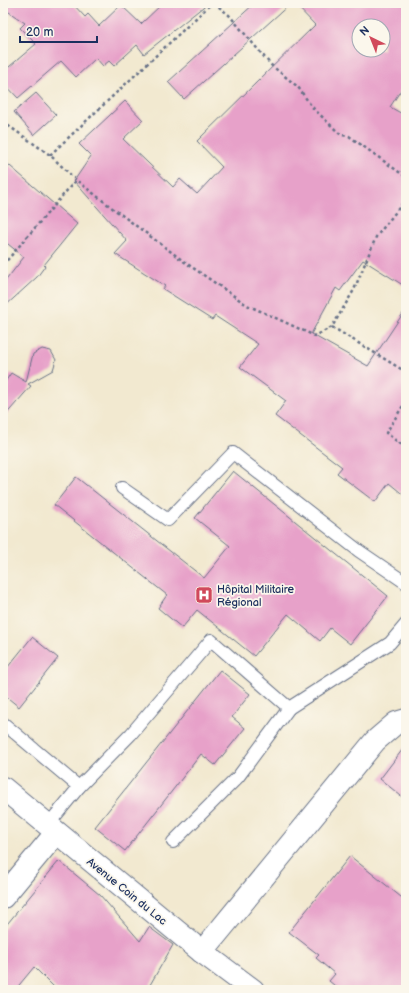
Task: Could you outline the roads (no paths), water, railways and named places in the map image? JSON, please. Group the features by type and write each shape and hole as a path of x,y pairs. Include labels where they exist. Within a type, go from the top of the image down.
{"street":[{"path":"202,952 375,741 396,723 406,720"},
{"name":"Avenue Coin du Lac","path":"3,788 52,830 202,952 252,990"},
{"path":"3,897 52,830"}],"lane":[{"path":"122,488 168,520 233,453 359,551 406,583"},
{"path":"173,842 238,777 289,708 390,643 406,624"},
{"path":"52,830 79,787 131,734 211,640 289,708"},
{"path":"3,723 79,787"}],"place":[{"name":"Hôpital Militaire Régional","path":"204,595"}]}
